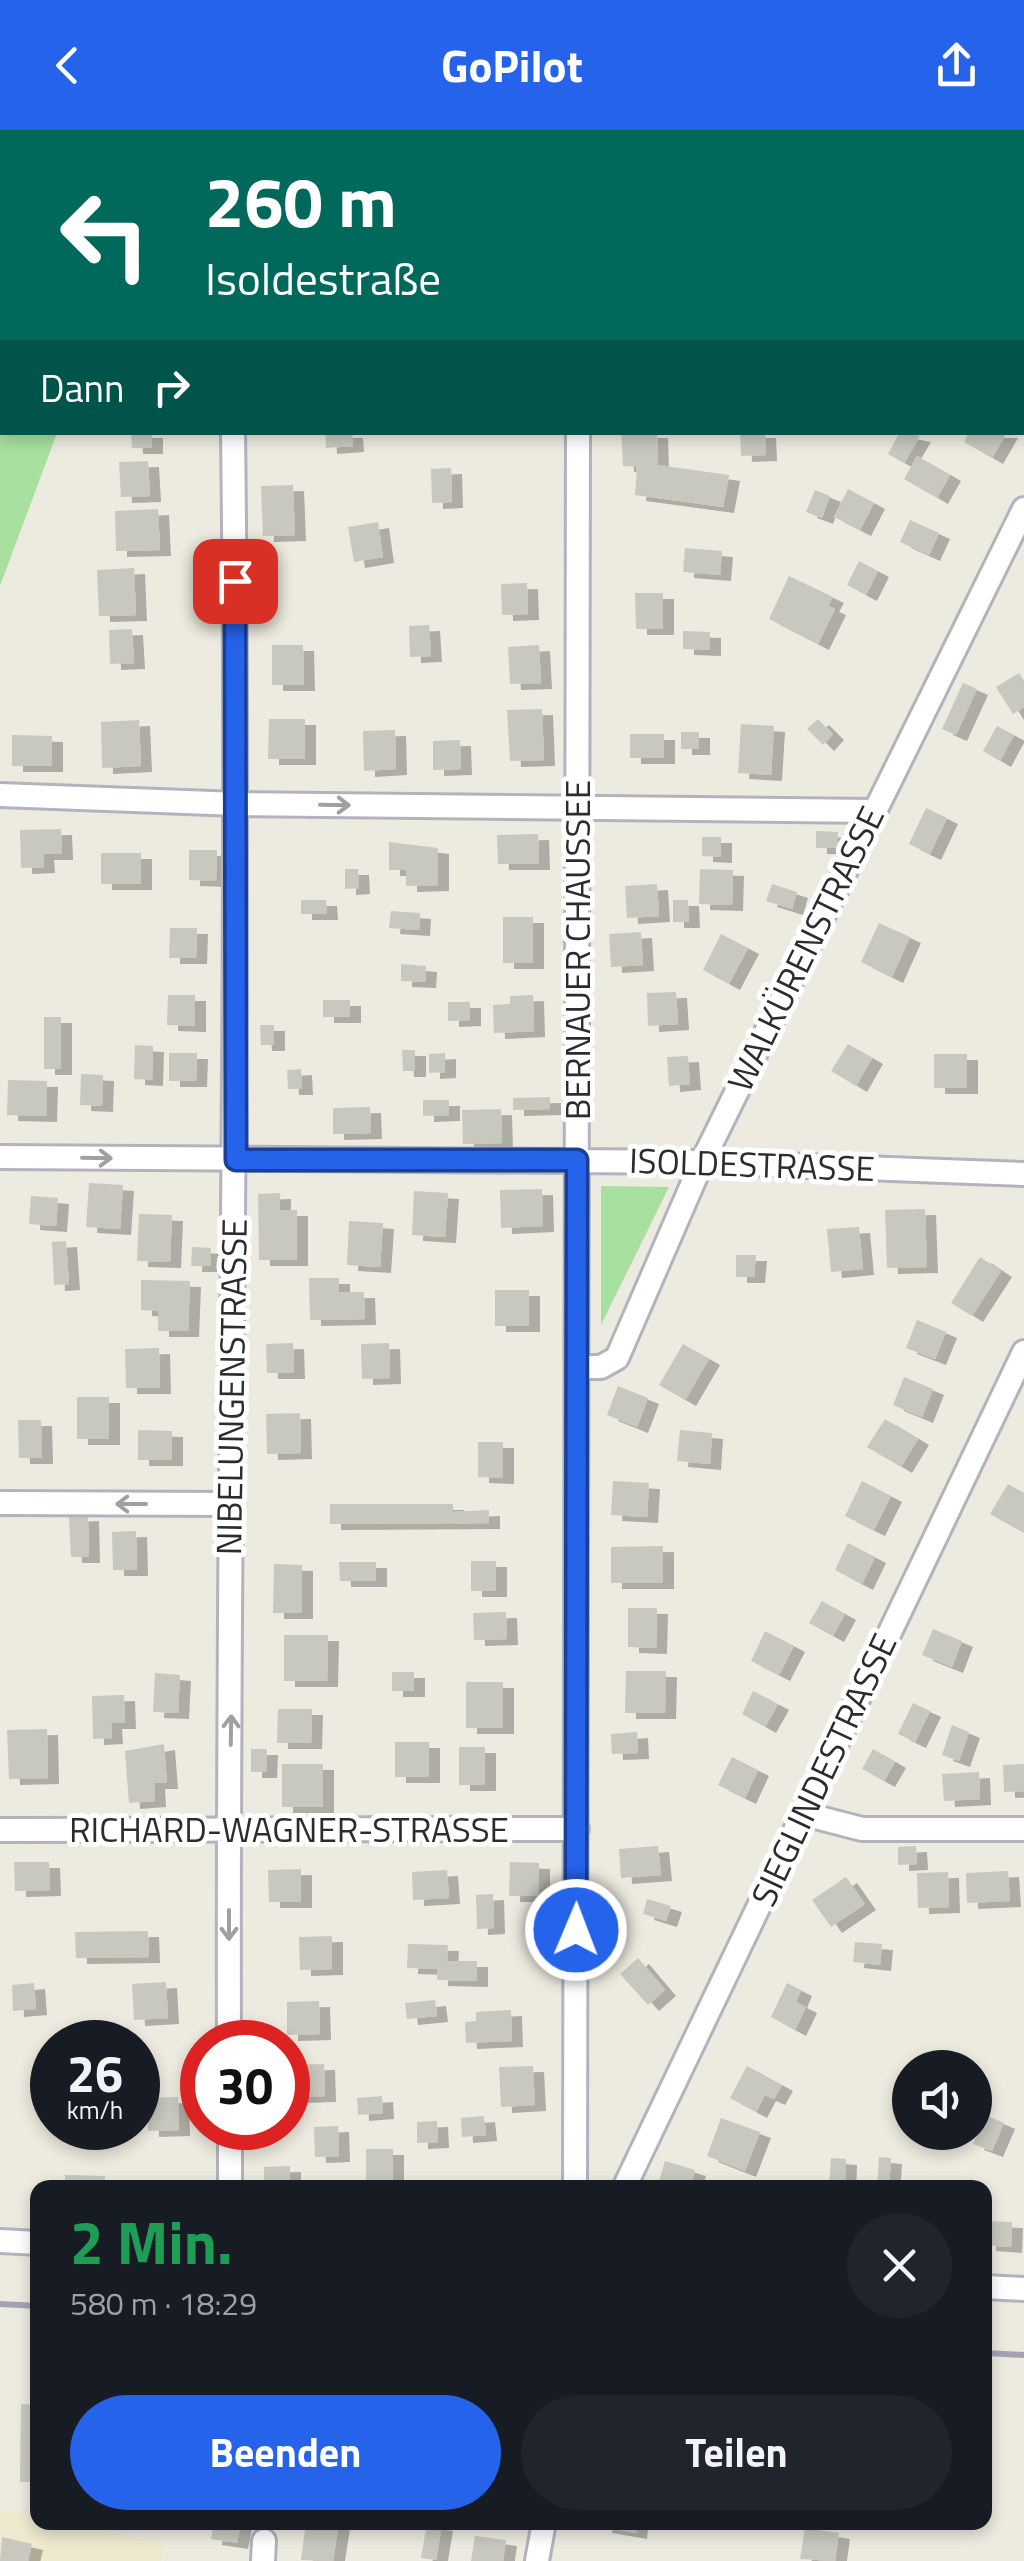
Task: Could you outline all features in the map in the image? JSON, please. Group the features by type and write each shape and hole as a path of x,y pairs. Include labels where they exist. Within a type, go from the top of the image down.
{"street":[{"name":"NIBELUNGENSTRASSE","path":"230,2020 229,1504 238,804 233,435"},
{"name":"BERNAUER CHAUSSEE","path":"575,2180 578,435"},
{"name":"WALKÜRENSTRASSE","path":"578,1367 602,1367 617,1358 702,1162 1024,509"},
{"path":"0,795 238,804 874,812"},
{"name":"ISOLDESTRASSE","path":"0,1157 702,1162 1024,1174"},
{"name":"SIEGLINDESTRASSE","path":"628,2180 1024,1352"},
{"path":"0,1503 229,1504"},
{"path":"804,1814 862,1829 1024,1829"},
{"name":"RICHARD-WAGNER-STRASSE","path":"0,1830 577,1829"},
{"path":"230,2150 230,2180"},
{"path":"0,2240 30,2242"},
{"path":"992,2288 1024,2290"},
{"path":"537,2561 543,2530"}],"shaded area":[{"path":"0,2509 30,2515 30,2530 96,2530 165,2544 161,2561 0,2561"}],"green space":[{"path":"0,435 56,435 0,586"},
{"path":"601,1186 669,1187 601,1325"}],"building":[{"path":"131,435 152,435 152,448 132,448"},
{"path":"325,435 352,435 353,446 326,448"},
{"path":"621,435 657,435 658,465 729,475 723,507 635,495 637,467 623,466"},
{"path":"740,435 765,435 766,455 741,456"},
{"path":"898,435 920,436 904,463 888,454"},
{"path":"968,435 1005,435 992,458 964,442"},
{"path":"917,456 950,475 937,498 904,479"},
{"path":"148,461 150,496 121,497 119,462"},
{"path":"451,468 452,502 432,503 431,469"},
{"path":"293,485 295,535 263,536 261,486"},
{"path":"848,489 874,503 860,530 834,517"},
{"path":"815,490 830,496 822,518 806,512"},
{"path":"158,509 160,550 116,551 115,511"},
{"path":"910,520 939,533 929,555 900,542"},
{"path":"378,522 383,557 354,562 348,527"},
{"path":"685,548 722,551 720,575 683,572"},
{"path":"859,561 878,571 866,595 847,585"},
{"path":"134,568 136,615 99,616 97,570"},
{"path":"789,576 833,597 828,606 835,609 818,644 769,619"},
{"path":"527,583 528,614 502,615 501,584"},
{"path":"635,593 663,593 663,629 636,629"},
{"path":"429,625 431,656 410,657 409,626"},
{"path":"132,629 134,663 110,664 109,630"},
{"path":"683,631 710,632 710,650 683,649"},
{"path":"272,645 303,645 304,685 272,685"},
{"path":"539,645 541,683 510,684 508,647"},
{"path":"1019,673 1024,681 1024,707 1013,714 996,687"},
{"path":"963,683 977,689 956,735 942,729"},
{"path":"542,709 544,760 510,761 507,710"},
{"path":"269,719 305,719 305,759 268,759"},
{"path":"818,719 833,734 823,745 807,729"},
{"path":"139,720 141,766 102,768 101,722"},
{"path":"741,724 774,726 771,775 738,773"},
{"path":"997,726 1014,735 1000,761 983,751"},
{"path":"395,730 396,769 364,771 363,731"},
{"path":"681,732 699,732 699,749 681,749"},
{"path":"630,734 664,734 664,758 630,758"},
{"path":"12,735 52,736 52,766 12,766"},
{"path":"460,740 461,769 433,770 433,741"},
{"path":"926,808 947,818 930,854 909,844"},
{"path":"61,829 62,854 43,854 44,867 21,868 20,830"},
{"path":"816,831 838,832 838,848 816,848"},
{"path":"538,834 539,864 498,864 497,835"},
{"path":"702,837 721,837 721,857 702,856"},
{"path":"389,842 438,848 438,885 406,886 406,870 389,870"},
{"path":"189,850 217,850 216,881 189,880"},
{"path":"101,853 141,853 141,884 101,884"},
{"path":"345,869 358,869 359,888 345,889"},
{"path":"700,869 733,870 732,905 699,904"},
{"path":"657,884 659,916 627,918 625,886"},
{"path":"772,884 797,892 792,909 766,901"},
{"path":"301,900 326,900 327,914 301,914"},
{"path":"673,900 688,900 689,922 673,922"},
{"path":"391,911 420,913 419,930 389,928"},
{"path":"503,917 533,917 533,963 503,963"},
{"path":"879,923 910,937 892,977 861,962"},
{"path":"170,928 197,928 196,958 169,958"},
{"path":"641,932 643,965 611,967 609,934"},
{"path":"721,934 748,948 729,984 703,970"},
{"path":"401,964 426,966 425,982 401,981"},
{"path":"676,992 678,1024 648,1026 647,993"},
{"path":"168,995 195,995 195,1026 167,1025"},
{"path":"533,995 534,1031 494,1033 493,1005 510,1004 510,996"},
{"path":"323,1000 350,1000 350,1017 323,1017"},
{"path":"448,1002 470,1002 470,1020 448,1021"},
{"path":"44,1017 61,1017 61,1069 44,1069"},
{"path":"260,1025 274,1025 274,1045 261,1045"},
{"path":"848,1044 872,1058 856,1086 831,1071"},
{"path":"135,1045 153,1046 152,1080 134,1079"},
{"path":"402,1050 415,1050 415,1071 403,1071"},
{"path":"169,1053 197,1053 196,1081 169,1081"},
{"path":"445,1053 445,1072 429,1073 429,1054"},
{"path":"934,1054 967,1054 967,1088 934,1088"},
{"path":"688,1056 690,1084 669,1086 667,1057"},
{"path":"301,1069 302,1089 288,1089 287,1070"},
{"path":"81,1074 103,1075 102,1106 80,1105"},
{"path":"8,1080 47,1081 46,1116 7,1115"},
{"path":"550,1097 550,1109 513,1110 513,1098"},
{"path":"423,1100 449,1100 449,1115 423,1116"},
{"path":"370,1107 371,1133 333,1134 333,1108"},
{"path":"501,1109 502,1143 463,1144 462,1110"},
{"path":"89,1183 123,1185 120,1229 86,1227"},
{"path":"542,1189 543,1226 501,1228 500,1190"},
{"path":"414,1191 448,1193 445,1237 412,1235"},
{"path":"280,1193 280,1210 297,1210 297,1260 259,1260 258,1194"},
{"path":"31,1196 58,1198 56,1226 29,1224"},
{"path":"925,1209 927,1267 887,1268 885,1210"},
{"path":"139,1214 172,1215 170,1262 137,1261"},
{"path":"349,1221 383,1223 380,1267 347,1265"},
{"path":"859,1227 863,1269 831,1272 827,1229"},
{"path":"66,1241 69,1284 54,1285 52,1242"},
{"path":"192,1247 211,1248 211,1266 191,1266"},
{"path":"736,1255 756,1255 754,1277 736,1277"},
{"path":"980,1257 1001,1271 972,1316 951,1303"},
{"path":"309,1278 339,1278 339,1292 364,1292 365,1319 310,1320"},
{"path":"141,1280 190,1281 188,1331 158,1331 158,1311 141,1310"},
{"path":"495,1290 529,1290 529,1326 495,1326"},
{"path":"917,1320 946,1332 935,1359 906,1348"},
{"path":"293,1343 294,1373 267,1373 266,1344"},
{"path":"389,1343 390,1378 362,1379 361,1344"},
{"path":"683,1344 709,1359 685,1400 659,1385"},
{"path":"159,1348 160,1388 126,1388 125,1349"},
{"path":"904,1377 933,1389 922,1417 893,1405"},
{"path":"618,1386 648,1398 637,1427 607,1415"},
{"path":"77,1397 109,1397 109,1439 77,1439"},
{"path":"300,1413 301,1453 267,1454 266,1414"},
{"path":"885,1419 918,1439 901,1467 867,1447"},
{"path":"18,1420 41,1420 42,1458 19,1458"},
{"path":"138,1430 172,1431 172,1460 138,1460"},
{"path":"680,1430 712,1433 710,1464 677,1461"},
{"path":"478,1442 503,1442 503,1478 478,1477"},
{"path":"613,1481 649,1483 647,1517 611,1515"},
{"path":"862,1481 891,1496 874,1530 845,1516"},
{"path":"1008,1484 1024,1493 1024,1533 990,1514"},
{"path":"330,1504 453,1504 453,1512 489,1510 489,1523 330,1524"},
{"path":"88,1515 89,1557 71,1557 69,1516"},
{"path":"136,1531 137,1570 113,1570 112,1532"},
{"path":"848,1543 875,1557 862,1584 835,1570"},
{"path":"663,1546 663,1583 611,1583 611,1547"},
{"path":"471,1561 496,1561 496,1591 471,1591"},
{"path":"339,1562 376,1562 376,1581 340,1581"},
{"path":"274,1564 302,1565 302,1613 273,1613"},
{"path":"822,1601 845,1614 833,1636 809,1623"},
{"path":"628,1608 657,1608 656,1648 628,1647"},
{"path":"506,1612 507,1639 474,1640 473,1613"},
{"path":"933,1629 962,1641 952,1667 922,1655"},
{"path":"765,1631 794,1646 779,1675 751,1661"},
{"path":"284,1635 328,1635 327,1681 284,1681"},
{"path":"626,1671 666,1671 665,1713 625,1713"},
{"path":"392,1672 414,1672 414,1691 392,1691"},
{"path":"155,1673 180,1675 178,1713 153,1712"},
{"path":"466,1682 503,1682 503,1728 466,1728"},
{"path":"753,1691 778,1704 765,1727 742,1714"},
{"path":"124,1695 125,1723 111,1723 112,1738 93,1739 92,1696"},
{"path":"913,1703 930,1711 915,1742 898,1734"},
{"path":"278,1709 312,1709 311,1743 277,1743"},
{"path":"952,1725 969,1732 959,1761 942,1755"},
{"path":"47,1729 48,1778 9,1779 7,1730"},
{"path":"637,1732 638,1753 612,1754 611,1734"},
{"path":"395,1742 429,1742 429,1777 395,1777"},
{"path":"164,1744 167,1783 154,1783 155,1801 129,1803 125,1751"},
{"path":"459,1747 485,1747 485,1785 459,1785"},
{"path":"251,1749 267,1749 266,1772 251,1772"},
{"path":"873,1749 895,1762 884,1781 862,1769"},
{"path":"732,1757 758,1770 745,1798 718,1785"},
{"path":"282,1764 323,1764 323,1807 282,1807"},
{"path":"1024,1764 1024,1791 1004,1792 1003,1765"},
{"path":"979,1772 980,1799 944,1801 942,1774"},
{"path":"658,1846 661,1875 621,1878 619,1849"},
{"path":"916,1846 917,1864 898,1865 898,1847"},
{"path":"14,1862 49,1862 50,1890 15,1891"},
{"path":"510,1862 539,1863 539,1896 509,1896"},
{"path":"301,1869 301,1902 269,1902 268,1870"},
{"path":"447,1870 449,1898 413,1900 412,1872"},
{"path":"1008,1871 1010,1901 967,1903 966,1873"},
{"path":"948,1872 949,1907 918,1908 917,1873"},
{"path":"846,1877 865,1904 831,1927 812,1900"},
{"path":"493,1894 494,1928 477,1929 476,1895"},
{"path":"647,1899 671,1906 666,1921 643,1914"},
{"path":"148,1931 149,1957 76,1958 75,1932"},
{"path":"332,1936 332,1969 300,1970 299,1937"},
{"path":"855,1942 882,1944 880,1965 853,1962"},
{"path":"408,1944 448,1945 447,1961 477,1961 477,1981 437,1980 437,1969 407,1968"},
{"path":"638,1958 665,1990 648,2005 620,1974"},
{"path":"166,1982 168,2018 134,2020 132,1984"},
{"path":"34,1983 36,2009 13,2011 12,1985"},
{"path":"787,1983 801,1990 796,2002 806,2007 795,2030 771,2017"},
{"path":"435,2000 437,2016 407,2019 405,2003"},
{"path":"319,2001 320,2034 310,2034 310,2020 287,2020 287,2002"},
{"path":"511,2010 512,2041 466,2043 465,2022 476,2021 476,2012"},
{"path":"310,2064 324,2064 325,2096 310,2096"},
{"path":"533,2066 535,2105 501,2107 499,2067"},
{"path":"747,2066 782,2085 774,2099 765,2095 756,2112 730,2098"},
{"path":"382,2096 383,2113 358,2115 357,2098"},
{"path":"178,2097 179,2130 160,2131 160,2098"},
{"path":"484,2116 486,2135 462,2137 461,2118"},
{"path":"721,2118 760,2132 745,2171 707,2156"},
{"path":"992,2118 1004,2123 989,2150"},
{"path":"437,2121 438,2142 417,2143 417,2122"},
{"path":"338,2126 339,2156 315,2157 314,2127"},
{"path":"366,2149 393,2149 393,2180 366,2180"},
{"path":"879,2157 891,2158 890,2180 878,2180"},
{"path":"831,2158 846,2159 845,2180 830,2180"},
{"path":"665,2161 695,2170 692,2180 659,2180"},
{"path":"290,2166 290,2180 264,2180 264,2167"},
{"path":"65,2175 105,2176 105,2180 65,2180"},
{"path":"992,2221 1012,2222 1011,2247 992,2246"},
{"path":"21,2404 30,2405 30,2482 20,2482"},
{"path":"213,2530 239,2530 237,2543 211,2539"},
{"path":"305,2530 338,2530 333,2561 301,2560"},
{"path":"426,2530 441,2530 436,2560 421,2558"},
{"path":"805,2530 839,2533 835,2561 800,2559"},
{"path":"475,2536 506,2540 503,2561 471,2561"},
{"path":"2,2537 32,2544 28,2561 0,2561"}],"railway":[{"path":"0,2304 30,2306"},
{"path":"992,2353 1024,2355"}],"route":[{"path":"235,581 236,1160 577,1160 576,1930"}]}
